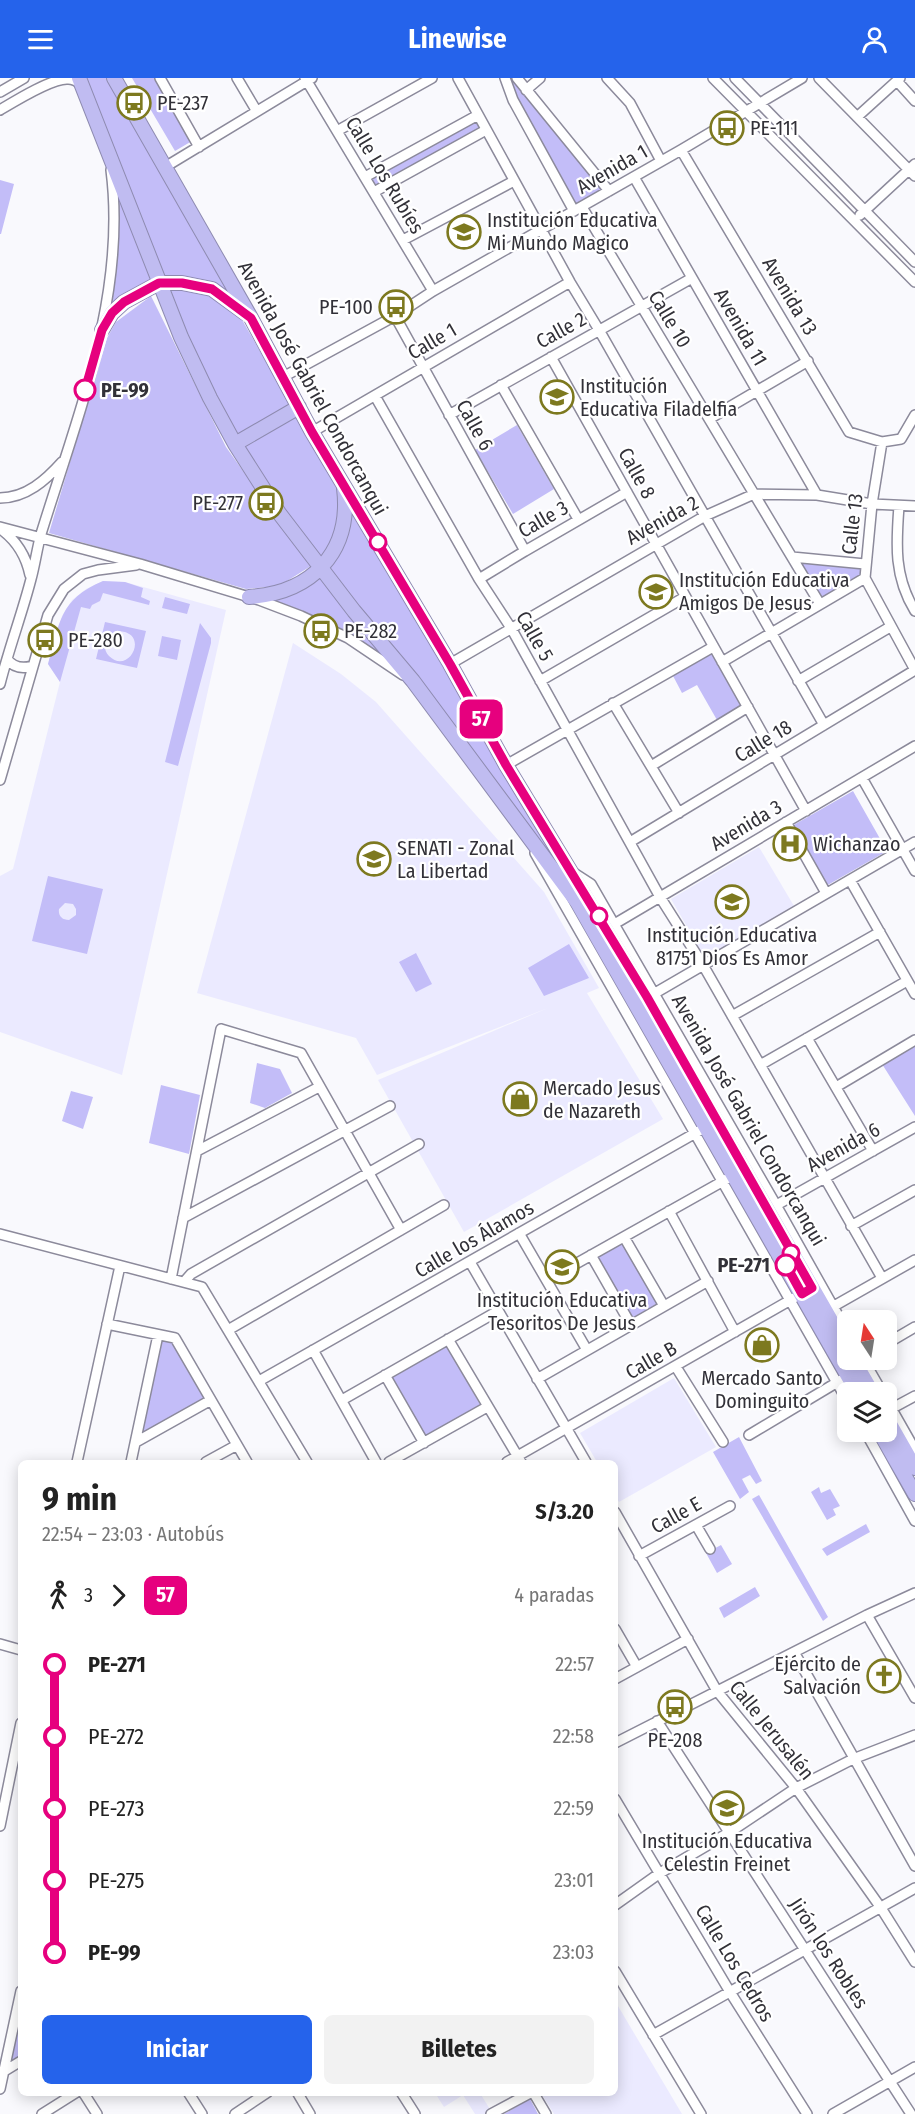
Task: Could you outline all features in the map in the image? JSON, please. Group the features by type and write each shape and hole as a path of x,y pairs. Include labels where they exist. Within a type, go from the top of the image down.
{"highway":[{"name":"Avenida José Gabriel Condorcanqui","path":"114,78 251,318 312,432 450,664 506,765 572,872 767,1210 801,1294 845,1382"},
{"name":"Avenida José Gabriel Condorcanqui","path":"80,81 181,337 235,444 279,513 413,681 577,902 605,929"},
{"path":"102,330 112,313 124,302 159,283 182,283 212,289 251,318"},
{"path":"235,444 298,407"},
{"path":"249,597 268,596 288,590 305,581 321,568 334,549 343,528 346,505 343,483"},
{"name":"Avenida José Gabriel Condorcanqui","path":"645,998 700,1131 734,1175 767,1210"},
{"name":"Avenida José Gabriel Condorcanqui","path":"801,1294 829,1309 837,1324"},
{"path":"897,1429 915,1468"},
{"path":"885,1442 915,1494"}],"street":[{"path":"0,92 22,78 28,93"},
{"path":"0,110 28,93 65,78 80,81"},
{"path":"160,78 199,147"},
{"path":"237,78 256,110"},
{"path":"337,131 432,78"},
{"path":"458,78 570,282 824,725"},
{"name":"Calle 10","path":"504,78 513,100 578,209 642,306 820,604"},
{"path":"517,78 609,191"},
{"path":"526,90 540,78"},
{"path":"607,78 630,103 661,161"},
{"path":"713,78 915,281"},
{"path":"735,78 915,262"},
{"name":"Avenida 1","path":"283,377 395,316 433,291 681,150 802,78"},
{"path":"819,78 913,170 854,220"},
{"path":"165,167 308,79"},
{"name":"Calle Los Rubíes","path":"308,79 433,291"},
{"path":"857,117 899,79 915,101"},
{"path":"365,177 478,115"},
{"path":"374,192 486,130"},
{"name":"Avenida 13","path":"681,150 849,432 882,442"},
{"path":"0,684 31,579 40,538 102,330 115,228 115,198 109,156"},
{"name":"Avenida 11","path":"634,177 817,495"},
{"path":"403,240 514,181"},
{"name":"Calle 2","path":"449,414 692,278"},
{"name":"Calle 1","path":"312,432 570,282"},
{"name":"Calle 6","path":"395,316 525,551"},
{"name":"Calle 8","path":"551,357 806,810"},
{"path":"709,419 808,361"},
{"path":"501,385 578,519"},
{"name":"Calle 5","path":"375,396 479,579 511,628 660,897 703,965 882,1278"},
{"path":"882,442 901,439 915,415"},
{"name":"Calle 13","path":"882,442 872,504 865,578 915,670"},
{"path":"0,498 25,492 46,480 65,458"},
{"name":"Calle 3","path":"479,579 627,492"},
{"name":"Avenida 2","path":"450,664 705,516 754,494 817,495 872,504 915,507"},
{"path":"899,506 896,536 899,579 915,611"},
{"path":"0,528 140,564 249,597 301,616 348,638 413,681"},
{"path":"0,528 21,548 28,563 31,579"},
{"path":"792,557 865,564"},
{"path":"0,780 48,615 64,589 83,574 140,564"},
{"path":"722,662 865,578"},
{"path":"540,681 685,597"},
{"path":"798,681 890,627"},
{"path":"506,765 713,647"},
{"path":"7,659 11,664 19,667 32,666"},
{"name":"Calle 18","path":"630,842 915,670"},
{"path":"613,703 679,813"},
{"path":"651,766 748,707"},
{"name":"Avenida 3","path":"605,929 915,747"},
{"path":"862,778 915,871"},
{"name":"Avenida José Gabriel Condorcanqui","path":"519,822 565,909 700,1131 721,1182 801,1294"},
{"path":"786,822 826,893"},
{"path":"645,998 915,842"},
{"path":"850,880 915,994"},
{"name":"Avenida José Gabriel Condorcanqui","path":"605,929 645,998"},
{"path":"732,1016 880,932"},
{"path":"760,1065 907,981"},
{"path":"171,1279 221,1029 301,1053 401,1230"},
{"path":"807,1038 873,1151"},
{"path":"836,1087 915,1040"},
{"path":"197,1151 319,1086"},
{"path":"183,1218 390,1106"},
{"name":"Avenida 6","path":"767,1210 915,1127"},
{"name":"Calle los Álamos","path":"259,1381 700,1131"},
{"path":"184,1282 191,1274 419,1144"},
{"path":"547,1280 734,1175"},
{"path":"851,1226 915,1190"},
{"path":"228,1330 444,1204"},
{"name":"Avenida José Gabriel Condorcanqui","path":"767,1210 837,1319"},
{"path":"669,1212 735,1332"},
{"path":"519,1233 587,1350"},
{"path":"0,1234 202,1287 306,1460"},
{"path":"624,1237 664,1306"},
{"path":"591,1255 632,1325"},
{"path":"829,1309 915,1260"},
{"path":"470,1262 585,1460"},
{"path":"77,1460 120,1266"},
{"path":"537,1379 708,1281"},
{"name":"Calle B","path":"520,1460 566,1430 801,1294"},
{"path":"342,1400 498,1311"},
{"path":"107,1324 175,1338 246,1460"},
{"path":"897,1338 915,1327"},
{"path":"132,1460 158,1335"},
{"path":"448,1340 520,1460"},
{"path":"313,1350 375,1460"},
{"path":"676,1367 723,1442"},
{"path":"750,1435 842,1379 848,1370"},
{"name":"Avenida José Gabriel Condorcanqui","path":"865,1370 874,1382"},
{"path":"385,1375 424,1443"},
{"path":"897,1405 915,1396"},
{"path":"136,1442 211,1400"},
{"path":"393,1460 487,1407"},
{"path":"897,1423 915,1450"},
{"path":"870,1442 915,1521"},
{"path":"210,1460 237,1445"},
{"name":"Calle E","path":"639,1556 730,1506"},
{"name":"Calle Jerusalén","path":"618,1518 717,1691 796,1788 881,1908 915,1962"},
{"path":"696,1525 710,1549"},
{"path":"618,1741 915,1593"},
{"path":"867,1615 915,1698"},
{"path":"618,1634 637,1667"},
{"path":"618,1677 688,1639"},
{"path":"0,1644 18,1649"},
{"path":"794,1652 915,1866"},
{"name":"Jirón los Robles","path":"657,1721 911,2114"},
{"path":"618,1903 660,1873 730,1832 796,1788 853,1759 915,1735"},
{"path":"0,1826 18,1740"},
{"name":"Calle Los Cedros","path":"618,1804 730,1992 807,2114"},
{"path":"653,2035 915,1888"},
{"path":"618,1976 701,2114"},
{"path":"0,2089 18,2009"},
{"path":"3,2072 18,2063"},
{"path":"833,2114 915,2067"},
{"path":"42,2114 71,2096"},
{"path":"86,2096 97,2114"},
{"path":"191,2096 202,2114"},
{"path":"235,2114 262,2096"},
{"path":"299,2096 310,2114"},
{"path":"404,2096 415,2114"},
{"path":"491,2114 525,2096"},
{"path":"535,2096 546,2114"}],"shaded area":[{"path":"82,78 110,78 232,292 215,284 162,279"},
{"path":"132,78 157,78 192,141 175,151"},
{"path":"505,78 517,78 607,189 574,211"},
{"path":"478,115 486,130 374,192 365,177"},
{"path":"0,180 14,184 1,234 0,234"},
{"path":"117,191 154,280 129,292 108,310"},
{"path":"167,287 209,294 241,318 290,404 236,437 185,336"},
{"path":"151,296 226,447 311,566 279,586 246,589 49,533 107,338 116,322"},
{"name":"Institución Educativa Filadelfia","path":"561,381 574,402 554,414 541,392"},
{"path":"297,416 338,483 340,511 331,542 320,560 242,447"},
{"path":"517,425 554,489 513,514 475,450"},
{"path":"349,502 573,890 326,567"},
{"path":"792,557 865,564 865,578 820,604"},
{"path":"319,575 392,663 348,632 270,600 297,592 308,586"},
{"path":"103,581 125,582 226,610 122,1075 0,1032 0,876 13,869 60,682 48,664 62,616 72,600 86,589"},
{"path":"103,581 125,582 143,588 141,597 150,601 149,605 103,593 100,601 92,605 90,609 81,607 60,682 48,664 59,624 69,605 78,596"},
{"path":"165,597 190,604 187,614 162,608"},
{"path":"105,622 146,631 137,668 96,659","holes":["118,631 128,633 135,645 133,651 123,661 116,661 106,652 106,641"]},
{"path":"200,623 211,638 211,643 178,766 165,762"},
{"path":"162,636 181,640 177,660 158,656"},
{"name":"SENATI - Zonal La Libertad","path":"293,643 341,674 376,702 544,892 599,988 587,993 663,1119 464,1232 378,1080 548,1008 377,1075 356,1038 197,993"},
{"path":"713,651 743,705 717,720 697,685 682,693 672,674"},
{"path":"853,791 887,851 826,886 792,826"},
{"name":"Institución Educativa 81751 Dios Es Amor","path":"759,847 794,906 705,958 671,899"},
{"path":"48,876 103,889 87,954 32,941","holes":["65,903 73,904 76,915 69,920 62,918 59,909"]},
{"path":"569,944 589,978 544,996 528,968"},
{"path":"416,953 432,984 416,992 399,962"},
{"path":"915,1045 915,1116 882,1064"},
{"path":"257,1063 280,1069 292,1093 265,1108 250,1103"},
{"path":"161,1085 200,1095 189,1154 149,1143"},
{"path":"71,1091 93,1097 83,1129 62,1121"},
{"path":"622,1243 659,1306 633,1321 596,1258"},
{"path":"160,1339 174,1342 206,1397 139,1437"},
{"path":"447,1346 481,1406 425,1439 390,1377"},
{"path":"674,1378 716,1447 619,1502 618,1460 596,1460 580,1433"},
{"path":"739,1437 762,1481 756,1484 750,1475 742,1479 749,1492 740,1499 713,1452"},
{"path":"819,1487 821,1493 830,1489 840,1506 833,1509 836,1515 827,1520 811,1492"},
{"path":"759,1495 828,1617 823,1621 752,1499"},
{"path":"866,1524 870,1532 827,1556 822,1549"},
{"path":"721,1545 732,1564 717,1573 706,1553"},
{"path":"755,1587 760,1596 724,1618 719,1608"},
{"path":"618,2006 682,2114 554,2114 543,2096 618,2096"},
{"path":"18,2023 18,2060 8,2065"},
{"path":"437,2096 461,2096 444,2107"},
{"path":"464,2096 482,2096 491,2111 485,2114 475,2114"},
{"path":"530,2099 538,2114 504,2114"}],"bus line":[{"name":"57","path":"85,390 102,330 112,313 124,302 159,283 182,283 212,289 251,318 312,432 450,664 506,765 647,997 812,1288 802,1294 786,1265"}],"place":[{"name":"PE-237","path":"134,103"},
{"name":"PE-111","path":"727,128"},
{"name":"Institución Educativa Mi Mundo Magico","path":"464,232"},
{"name":"PE-100","path":"396,307"},
{"name":"PE-99","path":"85,390"},
{"name":"Institución Educativa Filadelfia","path":"557,397"},
{"name":"PE-277","path":"266,503"},
{"name":"Institución Educativa Amigos De Jesus","path":"656,592"},
{"name":"PE-282","path":"321,631"},
{"name":"PE-280","path":"45,640"},
{"name":"Wichanzao","path":"790,844"},
{"name":"SENATI - Zonal La Libertad","path":"374,859"},
{"name":"Institución Educativa 81751 Dios Es Amor","path":"732,902"},
{"name":"Mercado Jesus de Nazareth","path":"520,1099"},
{"name":"PE-271","path":"786,1265"},
{"name":"Institución Educativa Tesoritos De Jesus","path":"562,1267"},
{"name":"Mercado Santo Dominguito","path":"762,1345"},
{"name":"Ejército de Salvación","path":"884,1676"},
{"name":"PE-208","path":"675,1707"},
{"name":"Institución Educativa Celestin Freinet","path":"727,1808"}]}
